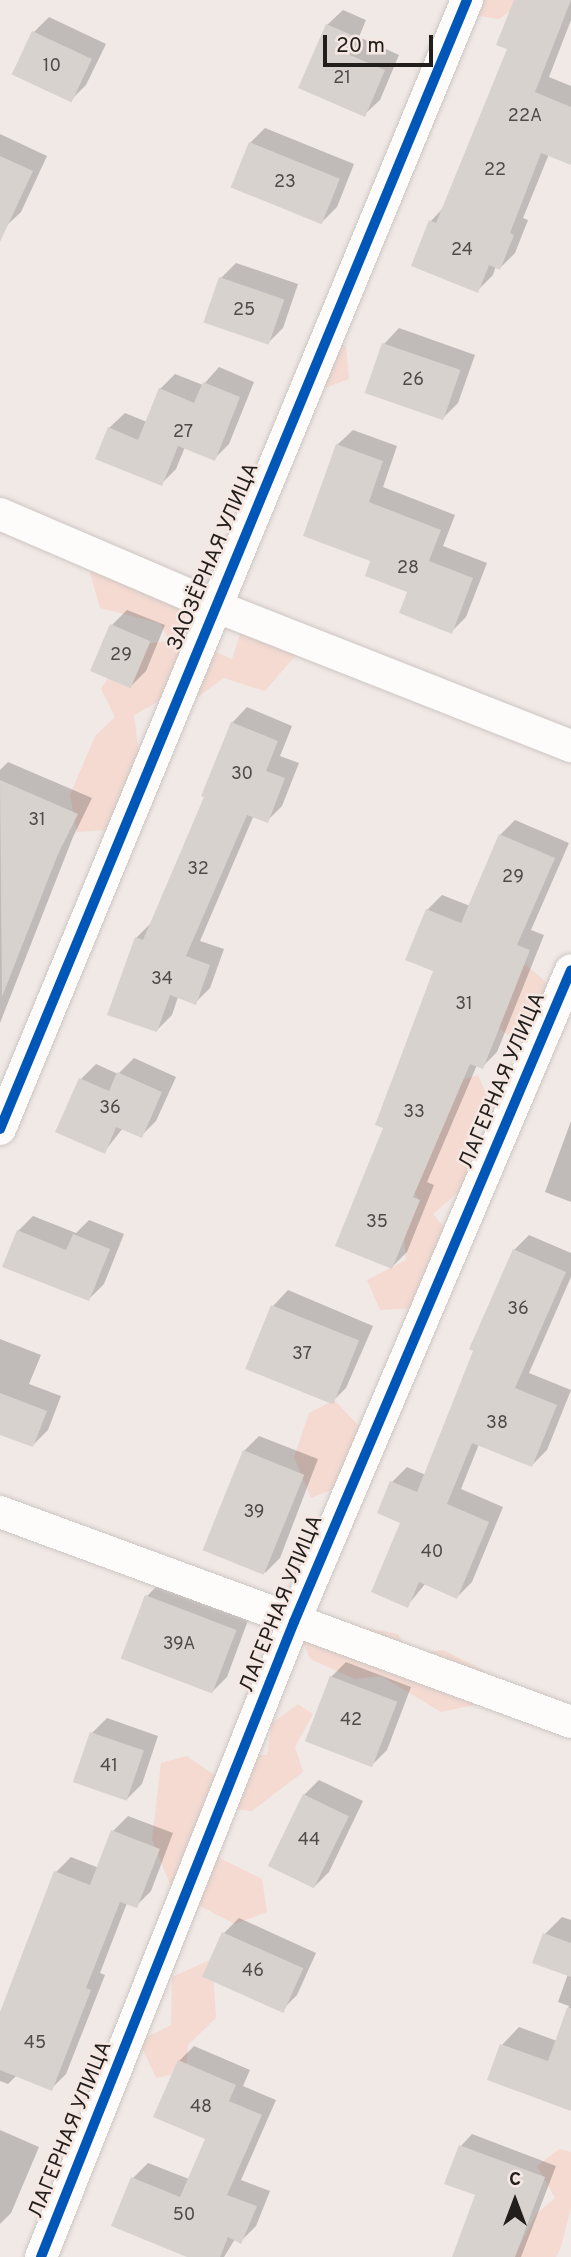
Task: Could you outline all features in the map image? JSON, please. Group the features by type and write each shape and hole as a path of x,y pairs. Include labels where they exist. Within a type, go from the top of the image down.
{"street":[{"name":"ЗАОЗЁРНАЯ УЛИЦА","path":"0,1129 467,0"},
{"path":"0,514 215,606 571,746"},
{"name":"ЛАГЕРНАЯ УЛИЦА","path":"41,2257 294,1622 571,970"},
{"path":"0,1512 571,1722"}],"shaded area":[{"path":"457,0 526,0 499,19 458,13"},
{"path":"311,337 346,346 349,379 317,391"},
{"path":"125,554 193,594 179,636 232,659 242,628 284,626 296,655 265,691 224,678 191,702 158,702 134,715 139,753 107,830 77,832 70,795 95,736 115,717 101,689 128,646 169,641 160,623 100,608 90,573"},
{"path":"526,965 554,989 539,1021 508,1035 478,1013 486,974"},
{"path":"478,1075 494,1112 468,1133 470,1182 433,1214 463,1250 455,1283 428,1284 413,1308 380,1310 367,1280 406,1260 403,1224 420,1202 407,1182 442,1086"},
{"path":"334,1400 361,1428 351,1482 311,1498 294,1457 309,1413"},
{"path":"335,1622 398,1634 409,1654 443,1650 485,1671 488,1702 441,1712 381,1676 355,1679 310,1659 301,1637"},
{"path":"298,1704 313,1714 295,1747 303,1772 252,1811 217,1807 195,1846 262,1879 267,1912 235,1924 173,1892 152,1839 161,1763 187,1756 220,1779 232,1756 267,1755 272,1723"},
{"path":"212,1959 216,2018 188,2045 186,2071 156,2078 139,2041 171,2025 172,1977"},
{"path":"559,2149 571,2152 571,2208 560,2250 556,2257 514,2257 536,2214 555,2198 537,2166"}],"building":[{"path":"514,0 571,0 535,92 571,107 571,165 541,153 510,233 514,235 500,270 489,265 478,293 411,266 429,220 436,223 507,49 496,45"},
{"path":"326,24 352,35 345,53 385,70 365,117 298,88"},
{"path":"32,31 92,59 72,102 12,75"},
{"path":"249,142 340,179 322,224 231,187"},
{"path":"0,156 33,171 0,242"},
{"path":"219,277 284,299 269,345 203,322"},
{"path":"382,343 460,370 443,420 365,393"},
{"path":"203,382 240,397 215,461 178,446 162,486 95,459 108,427 138,440 159,388 194,403"},
{"path":"336,444 383,461 369,502 441,530 429,561 473,578 452,634 399,613 407,592 365,576 370,561 303,536"},
{"path":"110,624 151,641 131,688 90,671"},
{"path":"231,722 278,741 266,771 285,778 268,823 247,815 186,956 210,965 196,1005 170,995 157,1032 107,1015 135,937 143,940 204,797 201,796"},
{"path":"0,780 78,814 58,854 2,997"},
{"path":"499,834 555,858 517,945 530,950 483,1069 470,1064 413,1197 420,1200 392,1269 335,1246 383,1128 375,1125 433,971 405,960 426,909 461,923"},
{"path":"117,1072 162,1092 142,1138 116,1127 105,1154 55,1132 79,1078 109,1091"},
{"path":"17,1230 66,1250 73,1234 110,1249 89,1301 2,1267"},
{"path":"513,1249 566,1272 515,1388 557,1405 532,1467 472,1443 447,1504 489,1522 457,1599 419,1582 408,1608 371,1592 400,1523 377,1513 390,1481 417,1492 473,1351 469,1349"},
{"path":"271,1305 359,1341 333,1405 245,1369"},
{"path":"0,1393 47,1411 33,1447 0,1435"},
{"path":"243,1450 304,1475 264,1575 203,1550"},
{"path":"145,1595 236,1630 212,1694 121,1658"},
{"path":"330,1676 397,1702 372,1767 305,1741"},
{"path":"90,1732 144,1751 127,1801 73,1782"},
{"path":"303,1794 349,1816 314,1888 268,1866"},
{"path":"111,1830 160,1849 137,1908 120,1902 86,1988 91,1990 52,2091 0,2070 0,2012 54,1871 90,1885"},
{"path":"222,1932 303,1968 283,2013 202,1977"},
{"path":"543,1933 571,1943 571,1977 532,1963"},
{"path":"567,2008 571,2008 571,2111 487,2080 500,2044 548,2061"},
{"path":"178,2060 236,2085 229,2101 262,2115 227,2195 257,2206 241,2244 228,2237 220,2257 187,2257 111,2226 131,2177 180,2197 205,2139 153,2117"},
{"path":"459,2145 545,2177 515,2257 452,2257 475,2195 444,2184"}],"cycle path":[{"path":"0,1129 467,0"},
{"path":"41,2257 294,1622 571,970"}]}
